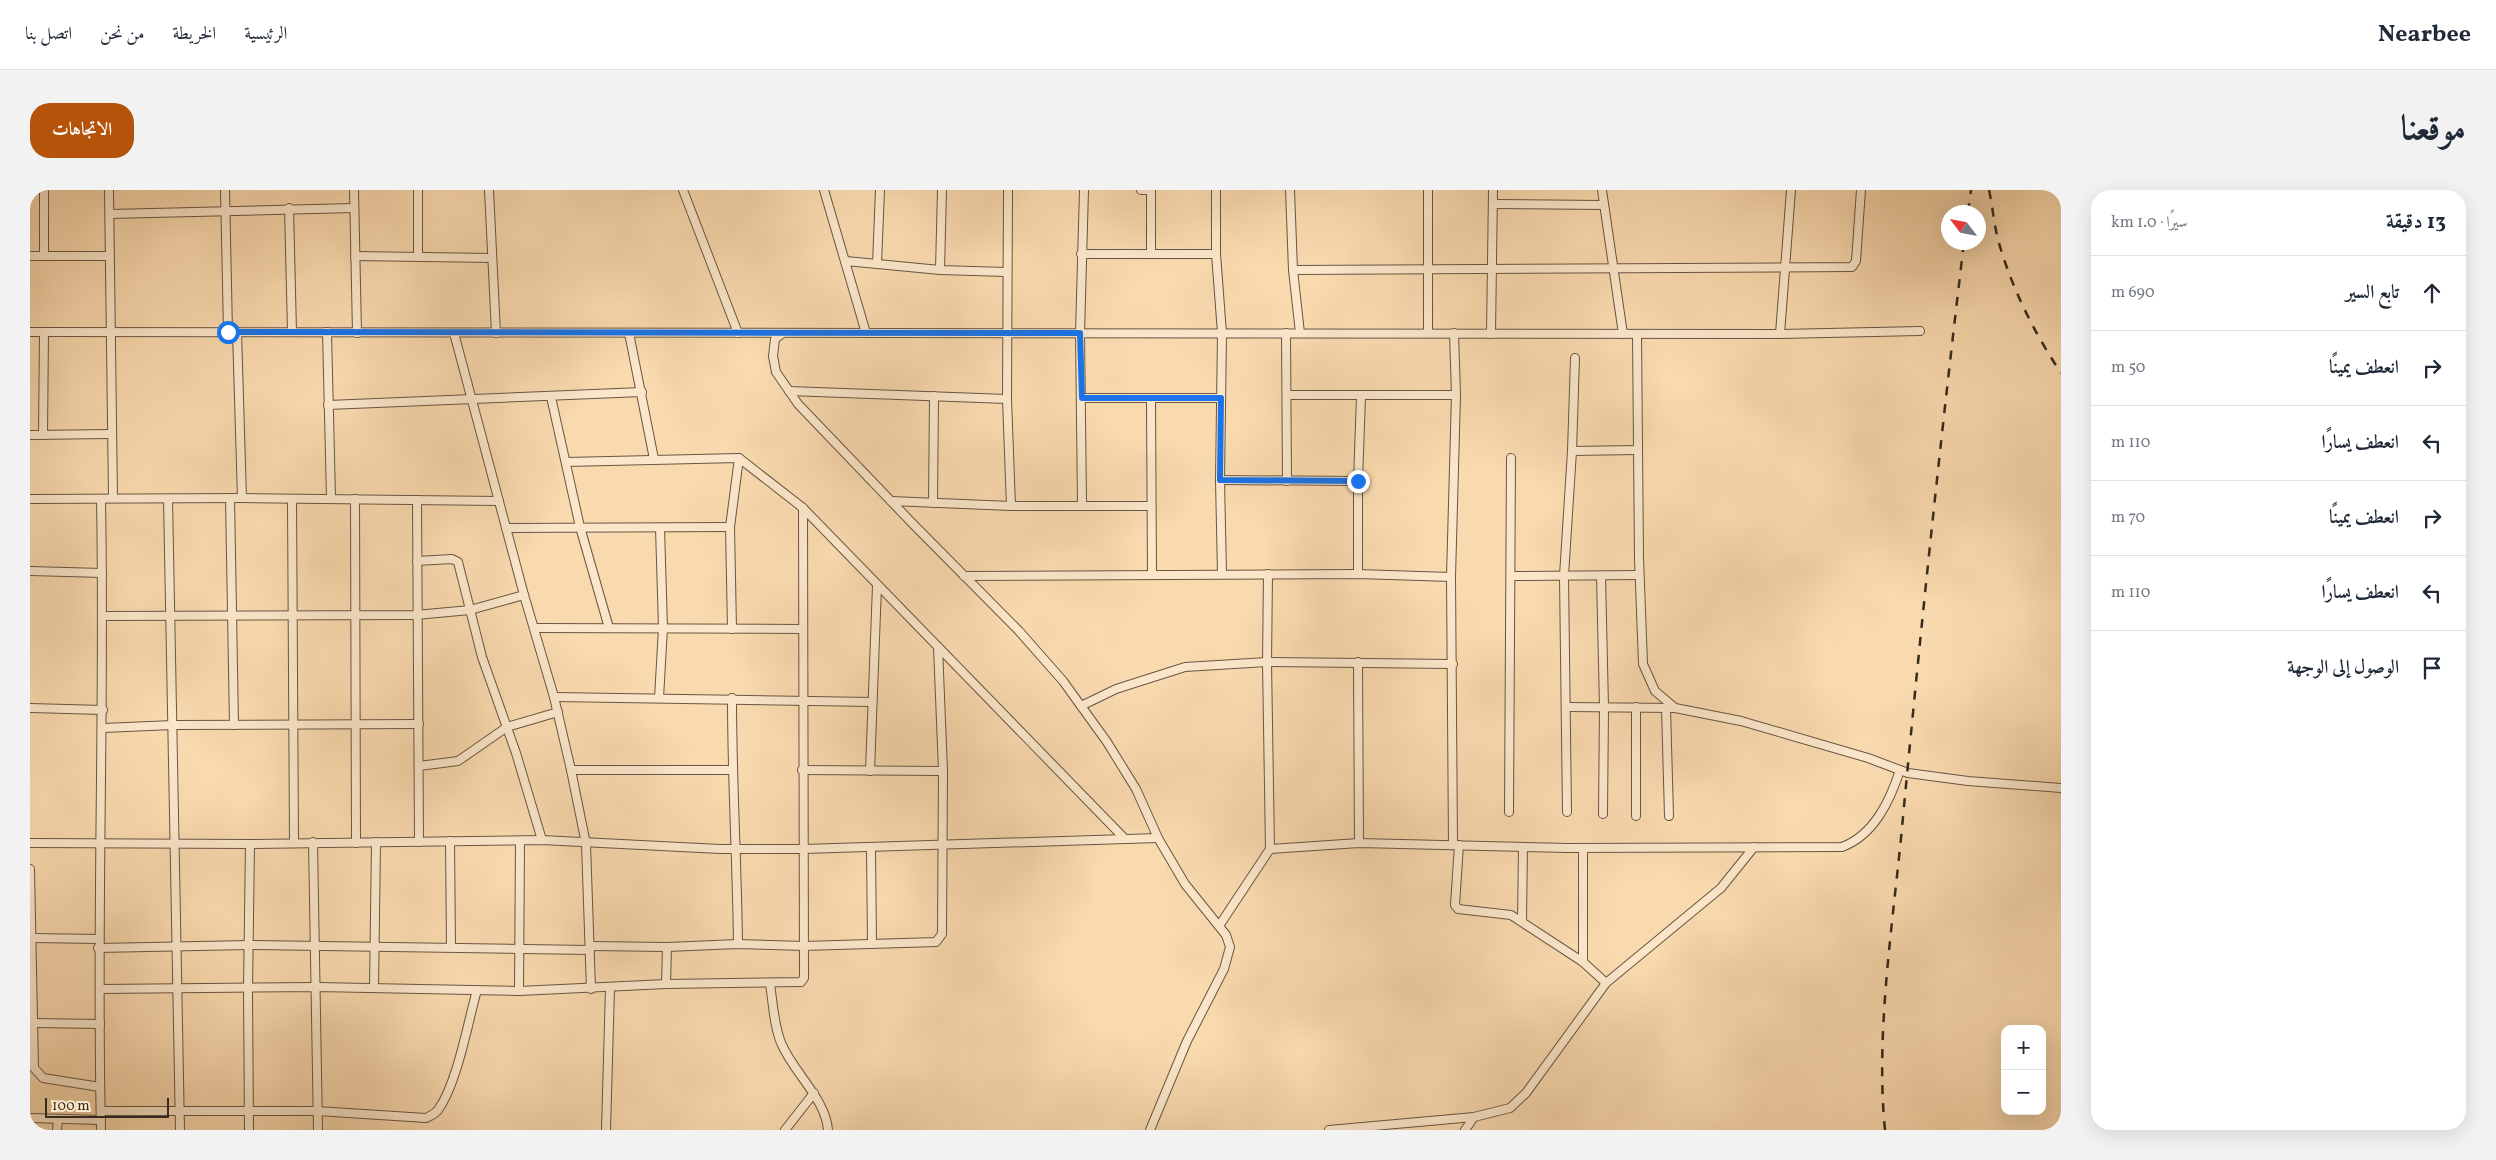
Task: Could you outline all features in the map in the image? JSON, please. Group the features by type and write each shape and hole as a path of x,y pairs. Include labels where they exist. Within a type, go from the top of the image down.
{"street":[{"path":"44,190 44,256"},
{"path":"109,190 113,498"},
{"path":"226,190 242,498"},
{"path":"354,190 358,333"},
{"path":"418,190 418,257"},
{"path":"489,190 496,333"},
{"path":"683,190 738,333"},
{"path":"824,190 866,333"},
{"path":"876,264 880,190"},
{"path":"940,270 942,190"},
{"path":"1008,190 1006,272 1011,506"},
{"path":"1082,505 1080,333 1084,190"},
{"path":"1141,190 1151,190 1151,254"},
{"path":"1216,190 1216,254 1222,333 1220,480 1222,574"},
{"path":"1290,190 1293,270 1300,333"},
{"path":"1428,190 1428,333"},
{"path":"1491,334 1493,190"},
{"path":"1602,190 1623,334"},
{"path":"1780,334 1790,190"},
{"path":"1293,270 1852,267 1855,265 1861,190"},
{"path":"1493,204 1604,205"},
{"path":"110,214 288,208 354,208"},
{"path":"288,208 292,332"},
{"path":"1081,254 1216,254"},
{"path":"30,256 109,256"},
{"path":"355,256 491,258"},
{"path":"846,260 940,270 1006,272"},
{"path":"30,332 1780,334 1920,331"},
{"path":"43,435 44,332"},
{"path":"327,332 330,498"},
{"path":"454,333 524,595 554,697 571,770 586,844 591,988"},
{"path":"629,333 654,459"},
{"path":"783,333 775,339 773,356 776,372 798,404 964,576 1020,631 1063,681 1107,742 1136,789 1158,838 1185,884 1226,935 1230,947 1224,969 1187,1041 1150,1130"},
{"path":"1286,333 1287,481"},
{"path":"1454,333 1456,395 1451,577 1456,845 1455,905 1458,909 1511,915 1583,962 1606,983"},
{"path":"1637,334 1639,575 1643,664 1655,691 1675,708"},
{"path":"1566,812 1564,576 1572,451 1575,358"},
{"path":"789,391 1008,399"},
{"path":"328,405 642,392"},
{"path":"1287,395 1456,395"},
{"path":"933,503 934,396"},
{"path":"1358,574 1358,481 1361,396"},
{"path":"551,397 580,527 609,628"},
{"path":"1082,398 1221,398"},
{"path":"1151,399 1152,574"},
{"path":"30,435 111,434"},
{"path":"1572,451 1637,450"},
{"path":"566,462 739,458 803,508 1124,839"},
{"path":"732,630 730,527 739,458"},
{"path":"1509,812 1512,576 1511,458"},
{"path":"1220,480 1358,481"},
{"path":"230,498 234,725"},
{"path":"30,500 330,498 499,501"},
{"path":"168,499 173,725 174,946 180,1130"},
{"path":"292,499 292,614 295,725 294,842"},
{"path":"355,499 356,843"},
{"path":"101,500 103,728 98,948 101,1130"},
{"path":"417,500 416,615 420,842"},
{"path":"891,501 1011,506 1151,506"},
{"path":"100,989 317,987 519,991 666,984 770,984 801,982 804,978 802,770 805,700 803,508"},
{"path":"506,528 730,527"},
{"path":"659,698 663,628 660,528"},
{"path":"417,561 452,559 458,562 482,658 507,727 542,840"},
{"path":"30,571 102,573"},
{"path":"1219,926 1270,849 1267,662 1268,574"},
{"path":"964,576 1358,574 1451,577"},
{"path":"1512,576 1639,575"},
{"path":"1601,576 1604,707 1603,814"},
{"path":"870,771 877,586"},
{"path":"103,616 232,614 416,615 470,610 524,595"},
{"path":"535,628 803,629"},
{"path":"98,948 249,945 590,948 738,944 804,946 936,942 942,934 943,771 938,647"},
{"path":"1081,706 1116,689 1185,667 1267,662 1453,664"},
{"path":"1358,662 1359,843"},
{"path":"554,697 732,698 872,702"},
{"path":"732,698 732,770 737,848 738,944"},
{"path":"1566,707 1675,708 1741,721 1868,758 1900,770 1968,781 2061,788"},
{"path":"1636,707 1636,816"},
{"path":"30,708 103,710"},
{"path":"1666,708 1669,816"},
{"path":"419,766 458,761 507,727 558,712"},
{"path":"103,728 173,725 418,724"},
{"path":"571,770 732,770"},
{"path":"802,770 943,771"},
{"path":"1270,849 1359,843 1584,848 1842,847 1854,843 1878,818 1890,798 1900,770"},
{"path":"30,843 250,844 542,840 586,844 803,849 1158,838"},
{"path":"450,841 451,948"},
{"path":"519,991 520,841"},
{"path":"313,842 318,1130"},
{"path":"374,988 376,842"},
{"path":"249,1130 250,844"},
{"path":"1522,922 1523,846"},
{"path":"1329,1130 1474,1117 1510,1108 1526,1093 1606,983 1721,888 1754,847"},
{"path":"871,848 872,944"},
{"path":"1583,962 1584,848"},
{"path":"30,869 34,1068 37,1074 43,1078 100,1086"},
{"path":"32,938 99,940"},
{"path":"666,947 666,984"},
{"path":"770,984 780,1042 791,1064 821,1105 828,1130"},
{"path":"606,1130 610,988"},
{"path":"101,1111 250,1113 317,1111 426,1118 437,1112 444,1100 461,1051 477,990"},
{"path":"34,1023 100,1024"},
{"path":"786,1130 814,1093"},
{"path":"1465,1130 1474,1117"},
{"path":"30,1118 101,1120"},
{"path":"57,1130 58,1119"}],"railway":[{"path":"1969,205 1971,190"},
{"path":"1989,190 1997,237 2017,294 2033,327 2061,373"},
{"path":"1885,1130 1882,1053 1887,974 1947,386 1963,250"}],"route":[{"path":"228,332 1080,333 1082,398 1221,398 1220,480 1358,481"}]}
